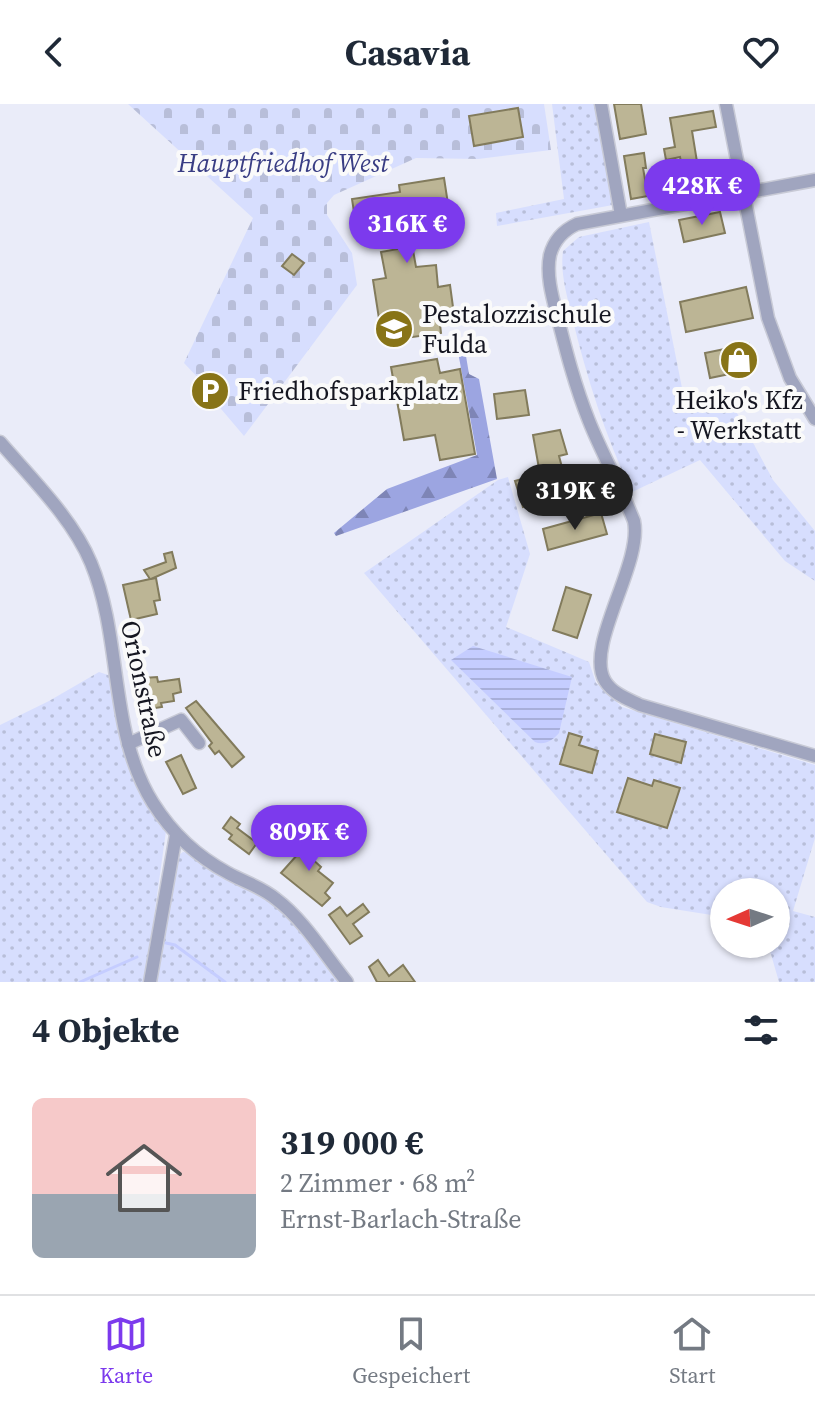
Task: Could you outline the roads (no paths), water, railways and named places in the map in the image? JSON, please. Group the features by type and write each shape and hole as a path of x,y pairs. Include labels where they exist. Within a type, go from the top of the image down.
{"street":[{"path":"601,104 621,215"},
{"path":"726,104 762,291 776,344 790,378 815,419"},
{"path":"815,180 577,224 566,229 556,241 550,254 549,273 570,366 588,419 634,521 633,543 603,646 602,674 612,689 640,705 815,756"},
{"name":"Orionstraße","path":"0,442 43,491 91,563 104,605 128,744 148,793 176,835 215,866 267,892 283,904 347,982"},
{"path":"128,744 181,720 199,743"},
{"path":"150,982 176,835"}],"waterway":[{"path":"166,943 175,945 225,982"},
{"path":"80,982 137,957"}],"place":[{"name":"Pestalozzischule Fulda","path":"394,329"},
{"name":"Heiko's Kfz - Werkstatt","path":"739,360"},
{"name":"Friedhofsparkplatz","path":"210,391"}],"park label":[{"name":"Hauptfriedhof West","path":"283,163"}]}
